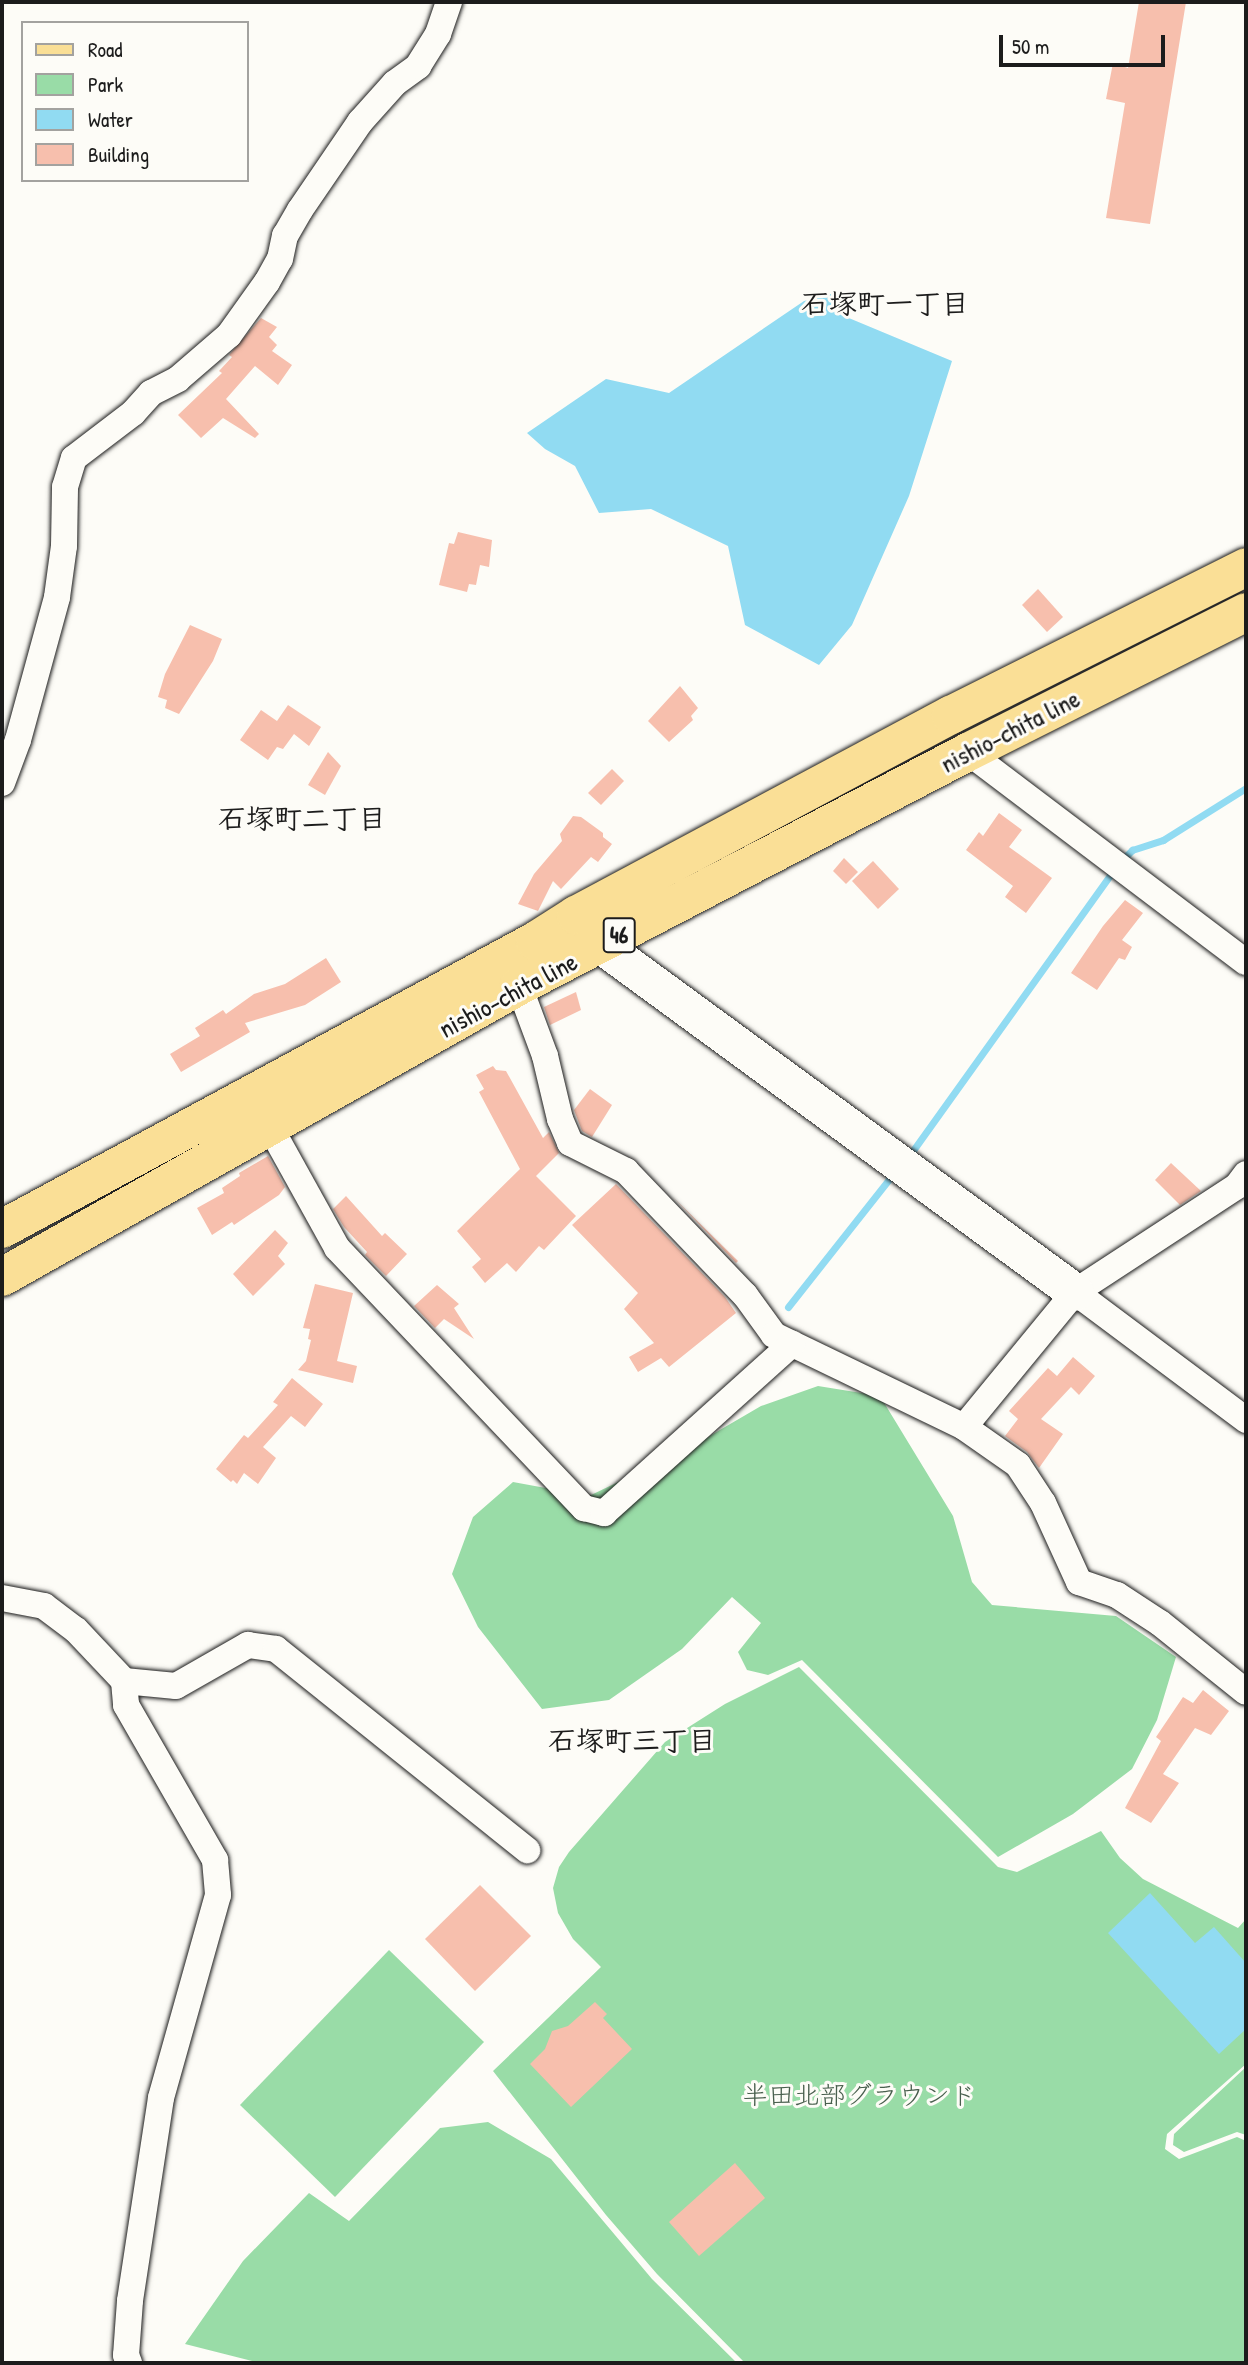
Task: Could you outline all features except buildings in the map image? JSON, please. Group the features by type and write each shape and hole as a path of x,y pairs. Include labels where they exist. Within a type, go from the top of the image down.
{"main road":[{"name":"nishio-chita line","path":"2,1230 535,941 576,915 950,715 1246,567"},
{"name":"nishio-chita line","path":"2,1277 519,986 968,752 1246,612"}],"street":[{"path":"2,783 18,740 57,597 64,546 65,487 74,457 132,413 151,393 178,379 229,335 267,282 279,259 285,236 300,210 360,122 395,83 418,66 438,34 449,2"},
{"path":"968,752 1246,962"},
{"path":"576,915 601,945 1246,1420"},
{"path":"519,986 545,1056 560,1119 570,1143 626,1171 745,1295 774,1335 964,1427 1018,1465 1043,1503 1079,1582 1117,1595 1160,1623 1246,1692"},
{"path":"271,1127 337,1248 584,1508 604,1513 792,1343"},
{"path":"964,1427 1075,1292 1237,1186 1246,1174"},
{"path":"2,1598 44,1606 76,1630 124,1681 127,1705 215,1860 218,1895 161,2098 130,2301 126,2355 129,2363"},
{"path":"124,1681 176,1686 248,1645 276,1649 527,1850"}],"green space":[{"path":"818,1386 880,1396 953,1516 972,1582 992,1605 1116,1616 1176,1657 1157,1720 1132,1769 1073,1814 998,1857 802,1660 768,1675 747,1670 738,1652 761,1623 732,1597 682,1649 609,1700 542,1709 478,1627 452,1574 473,1517 513,1482 589,1496 689,1448 761,1406"},
{"name":"半田北部グラウンド","path":"799,1667 998,1867 1017,1872 1101,1831 1120,1858 1143,1879 1238,1928 1246,1919 1246,2064 1167,2134 1165,2149 1179,2159 1237,2137 1246,2141 1246,2363 745,2363 657,2274 606,2215 493,2071 601,1967 573,1939 558,1913 553,1888 559,1867 569,1852 665,1742 725,1704"},
{"path":"389,1950 484,2042 335,2197 240,2105"},
{"path":"1246,2067 1246,2135 1237,2132 1184,2152 1173,2145 1174,2134"},
{"path":"488,2122 551,2159 652,2279 737,2363 260,2363 185,2344 243,2261 309,2193 349,2221 440,2128"}],"water":[{"path":"831,294 844,316 952,361 909,496 852,625 819,665 745,625 728,546 651,509 599,513 575,466 545,449 527,433 606,379 669,393 804,301"},
{"path":"1150,1893 1195,1943 1214,1927 1246,1963 1246,2029 1219,2054 1108,1933"}],"waterway":[{"path":"1121,861 1132,850 1163,840 1246,788"},
{"path":"909,1156 1114,870"},
{"path":"788,1307 894,1173"}],"district":[{"name":"石塚町一丁目","path":"885,303"},
{"name":"石塚町二丁目","path":"302,818"},
{"name":"石塚町三丁目","path":"632,1740"}]}
